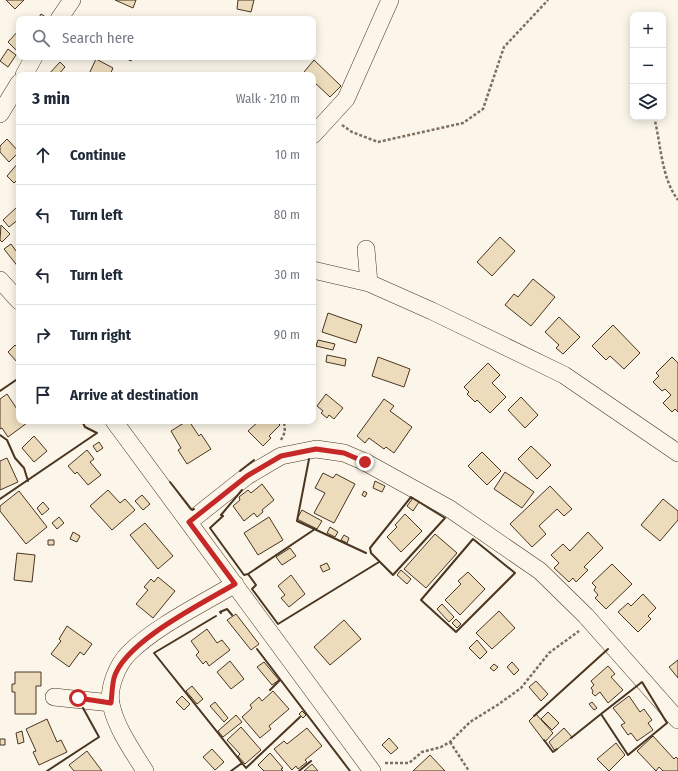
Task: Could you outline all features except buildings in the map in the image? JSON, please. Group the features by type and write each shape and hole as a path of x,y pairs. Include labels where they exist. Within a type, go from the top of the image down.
{"street":[{"path":"61,16 72,0"},
{"path":"316,132 346,99 390,0"},
{"path":"26,72 32,60"},
{"path":"0,114 16,88"},
{"path":"366,249 369,283"},
{"path":"316,271 369,283 432,311 564,375 678,453"},
{"path":"0,280 16,298"},
{"path":"116,424 370,769"},
{"path":"189,522 247,476 281,456 316,449 344,453 365,462 450,509 540,571 592,622 678,720"},
{"path":"145,771 124,737 111,703 114,677 128,654 150,636 235,584"},
{"path":"54,697 78,698 111,703"}],"path":[{"path":"331,116 352,132 378,142 464,123 483,109 504,46 548,0"},
{"path":"655,120 659,138 660,155 669,183 678,200"},
{"path":"370,769 390,762 409,763 422,752 441,747 450,742 470,722 500,704 521,688 549,653 592,622"},
{"path":"450,742 469,771"}],"wall":[{"path":"0,391 16,380"},
{"path":"0,499 97,433 85,427 84,424"},
{"path":"0,435 7,440 15,458 24,468 28,481"},
{"path":"309,459 297,521 366,553"},
{"path":"240,471 254,460"},
{"path":"170,482 192,510 194,509"},
{"path":"242,490 221,515 223,516 210,528 244,575 248,574"},
{"path":"411,497 445,518 393,575 371,553 370,548 411,497"},
{"path":"315,529 248,574 256,585 252,589 278,624 379,562"},
{"path":"473,539 515,573 456,632 421,600 473,539"},
{"path":"221,613 220,612 227,609 232,615"},
{"path":"216,616 154,653 246,768 300,717"},
{"path":"257,649 350,771"},
{"path":"534,716 608,649"},
{"path":"270,690 280,680"},
{"path":"642,682 667,723 628,755 601,714 642,682"},
{"path":"47,771 99,737 83,708"},
{"path":"571,738 601,714"},
{"path":"544,740 553,752 557,749"},
{"path":"299,771 311,761"},
{"path":"231,771 242,763"}],"route":[{"path":"78,698 111,703 114,677 128,654 150,636 235,584 189,522 247,476 281,456 316,449 344,453 365,462"}]}
